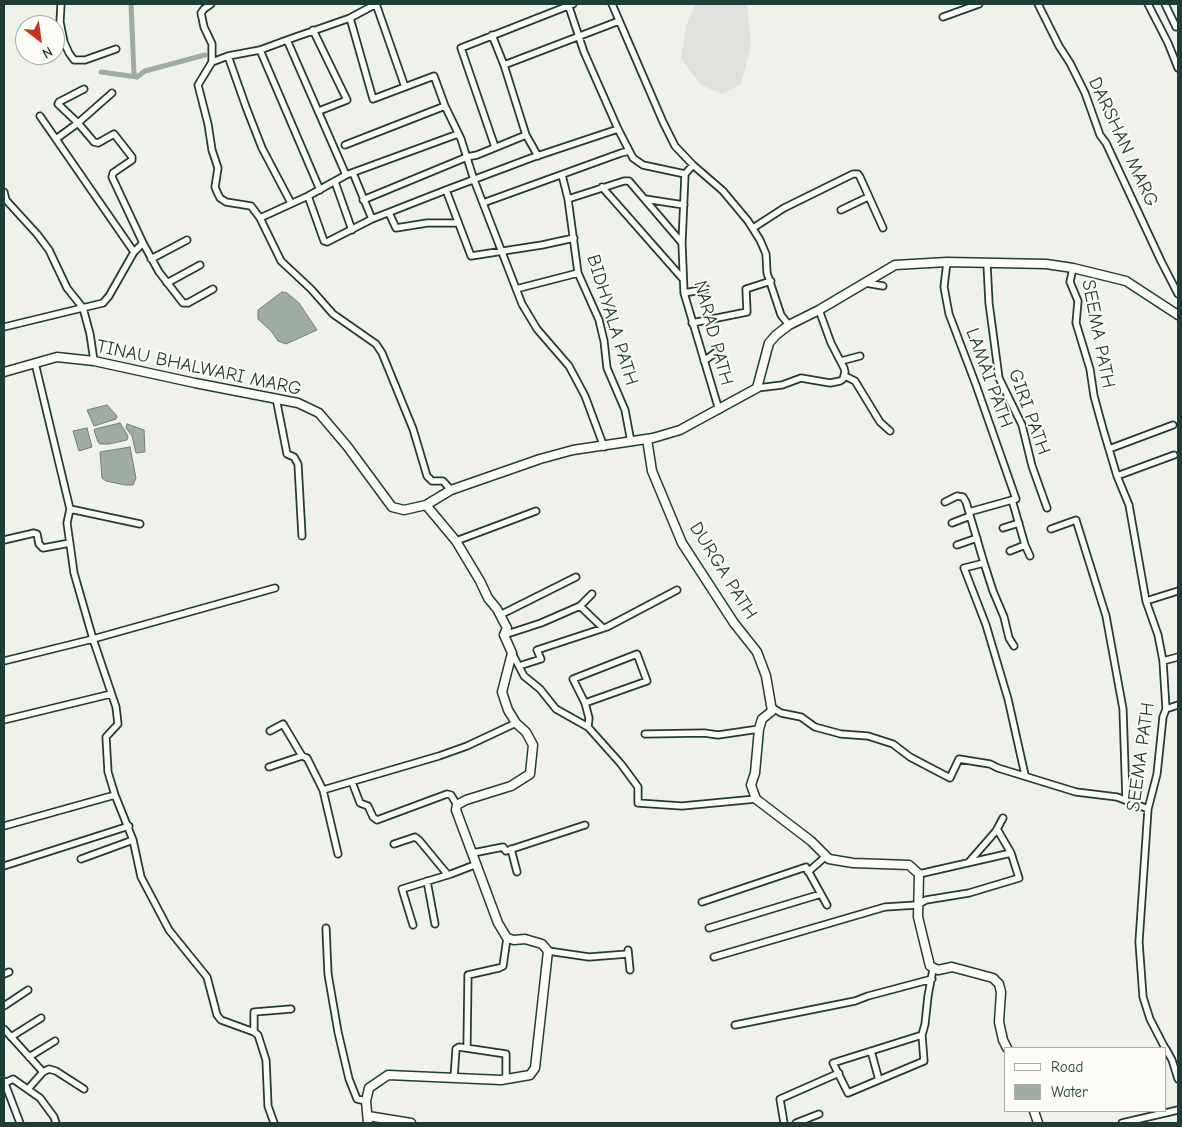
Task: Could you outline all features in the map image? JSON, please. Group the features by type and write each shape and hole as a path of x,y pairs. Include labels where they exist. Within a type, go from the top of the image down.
{"street":[{"path":"61,4 61,31 69,54 74,60 85,60 116,49"},
{"path":"211,4 201,13 204,27 212,44 212,62 198,85 208,124 212,150 218,168 215,187 220,198 226,202 251,206 260,218 281,261 287,268 311,289 333,314 376,344 382,353 413,429 427,476 432,481 443,481 451,490"},
{"path":"212,62 228,56 260,50 350,18 376,4 405,87"},
{"path":"495,147 461,48 570,4 578,36 618,129 629,151 638,163 685,174 693,165"},
{"path":"612,4 675,146 722,191 753,228 766,254 767,273 781,315 788,325"},
{"path":"943,17 979,4"},
{"name":"DARSHAN MARG","path":"1038,4 1058,46 1070,63 1085,93 1100,135 1106,143 1178,294"},
{"path":"1148,4 1168,42 1178,68"},
{"path":"1165,4 1176,26"},
{"path":"350,18 373,99 434,76 467,157 516,289 537,329 569,366 585,396 604,447"},
{"path":"504,65 619,21"},
{"path":"313,30 346,100 319,112"},
{"path":"492,36 504,65 526,135 538,156"},
{"path":"287,40 346,175"},
{"path":"260,50 320,190"},
{"path":"228,56 262,148 291,203"},
{"path":"84,89 58,103 59,106 96,143 114,134 132,157 132,160 113,173 112,177 151,259 183,303 188,303 213,289"},
{"path":"56,138 78,123 112,93"},
{"path":"345,145 445,106"},
{"path":"40,116 134,252"},
{"path":"308,196 325,242 372,219 446,190 618,129"},
{"path":"260,218 308,196 346,175 458,134"},
{"path":"363,200 526,135"},
{"path":"483,204 629,151"},
{"path":"353,173 372,219"},
{"name":"NARAD PATH","path":"685,174 682,279 684,293 718,410"},
{"path":"753,228 774,214 854,174 858,174 860,177 883,228"},
{"name":"BIDHYALA PATH","path":"562,175 568,199 578,273 599,320 607,368 626,413 631,442"},
{"path":"568,199 627,180 631,182 682,243"},
{"path":"334,182 352,230"},
{"path":"602,188 682,279"},
{"path":"446,190 471,256 503,252 574,238"},
{"path":"4,192 5,200 43,242 58,267 67,288 83,308 90,334 94,361"},
{"path":"840,210 868,197"},
{"path":"645,199 684,205"},
{"path":"389,213 396,228 426,223 458,223"},
{"path":"151,259 187,240"},
{"path":"4,328 103,303 134,252 142,243"},
{"path":"845,376 840,381 835,382 820,382 801,378 782,385 757,388 770,343 776,335 788,325 819,310 895,265 947,262 1046,264 1073,268 1126,281 1178,315"},
{"name":"LAMAI PATH","path":"947,262 944,287 949,314 1016,499 1012,500"},
{"name":"GIRI PATH","path":"987,264 989,303 998,378 1022,425 1032,466 1047,508"},
{"path":"167,283 200,265"},
{"name":"SEEMA PATH","path":"1073,268 1070,282 1078,301 1076,323 1090,369 1094,396 1108,449 1129,505 1146,601 1158,635 1162,661 1166,709 1163,717 1157,774 1148,809 1138,942 1143,997 1150,1019 1165,1047"},
{"path":"516,289 578,273"},
{"path":"692,322 747,312 746,289 771,281"},
{"path":"866,283 883,286"},
{"path":"684,293 706,289"},
{"path":"819,310 831,343 841,361 845,376 855,381 880,422 890,431"},
{"path":"704,361 719,350"},
{"path":"841,361 860,356"},
{"name":"TINAU BHALWARI MARG","path":"4,372 57,357 94,361 298,403 319,413 347,446 392,508 404,510 426,504 451,490 540,459 573,450 604,447 647,439 680,430 757,388"},
{"path":"35,363 70,509 67,522 74,573 93,639 116,707 118,724 106,737 108,772 115,795 129,826 138,868 145,885 170,930 206,977 218,1018 258,1035 266,1060 268,1106 274,1123"},
{"path":"276,398 287,454 294,457 298,464 302,536"},
{"path":"1108,449 1173,425"},
{"name":"DURGA PATH","path":"647,439 652,471 682,543 734,623 757,652 766,676 773,708"},
{"path":"1117,476 1174,456"},
{"path":"945,502 958,496 963,497 993,591 1004,617 1009,638 1014,646"},
{"path":"952,523 970,514 1012,500 1030,556"},
{"path":"426,504 456,541 488,598 500,615 507,628 504,634 524,676 540,688 556,709 588,727 621,764 638,787 638,804 682,806 756,799"},
{"path":"70,509 140,524"},
{"path":"456,541 536,511"},
{"path":"1051,528 1076,520 1106,616 1123,709 1126,800"},
{"path":"1003,528 1019,523"},
{"path":"4,540 34,532 37,534 39,544 43,548 70,543"},
{"path":"957,545 977,538"},
{"path":"1010,551 1025,545"},
{"path":"984,563 964,568 986,625 1008,699 1025,776"},
{"path":"500,615 576,577"},
{"path":"4,661 93,639 275,588"},
{"path":"519,666 541,659 537,650 603,628 677,590"},
{"path":"1146,601 1178,591"},
{"path":"504,634 541,623 580,606 592,594"},
{"path":"580,606 603,628"},
{"path":"457,805 478,795 511,786 530,774 533,745 526,732 516,723 508,710 502,692 512,653"},
{"path":"585,703 647,681 637,654 573,679 585,703 589,718 588,727"},
{"path":"1162,661 1178,657"},
{"path":"4,720 111,694"},
{"path":"1166,709 1178,706"},
{"path":"922,1035 833,1063 848,1093 924,1061 922,1035 933,969 930,966 920,930 917,906 919,901 919,874 909,864 853,863 829,860 810,841 756,799 751,784 755,773 759,728 762,719 773,708 781,713 801,717 815,726 841,734 868,736 893,744 910,757 950,778 959,759 990,764 1076,792 1118,796 1148,809"},
{"path":"323,790 448,752 516,723"},
{"path":"270,731 283,724 302,756 305,756 309,761 323,790 333,826 338,854"},
{"path":"645,734 704,733 718,736 759,728"},
{"path":"269,767 302,756"},
{"path":"352,782 360,803 368,806 373,817 378,820 447,794 451,795 457,805 456,810 461,827 473,853 498,923 507,938 503,966 468,975 467,1047"},
{"path":"4,826 115,795"},
{"path":"970,862 997,829 1003,818"},
{"path":"473,853 503,847 506,851 585,825"},
{"path":"4,866 129,826"},
{"path":"714,957 886,907 917,906 926,900 969,893 1020,878 1011,853 997,829"},
{"path":"394,844 415,837 448,875"},
{"path":"81,859 133,840"},
{"path":"511,849 516,872"},
{"path":"919,874 1011,853"},
{"path":"808,872 825,857"},
{"path":"412,925 402,889 476,864"},
{"path":"702,902 806,867 827,905"},
{"path":"427,881 436,924"},
{"path":"709,928 821,894"},
{"path":"326,928 328,974 338,1032 357,1099 366,1101"},
{"path":"507,938 514,940 524,939 542,944 548,951 589,957 628,952 630,970"},
{"path":"411,1123 368,1120 366,1101 369,1088 388,1075 506,1080 530,1075 535,1068 548,951"},
{"path":"933,969 938,970 952,967 993,978 999,984 1001,992 999,1022 1006,1047"},
{"path":"735,1025 854,1002 868,996 932,979"},
{"path":"4,1006 28,990"},
{"path":"254,1032 254,1012 291,1009"},
{"path":"11,1037 41,1018"},
{"path":"4,1029 43,1072"},
{"path":"29,1057 55,1041"},
{"path":"454,1078 456,1049 467,1047 506,1054 506,1080"},
{"path":"871,1051 879,1080"},
{"name":"SEEMA PATH","path":"1167,1051 1178,1079"},
{"path":"28,1089 43,1072 49,1069 56,1071 84,1089"},
{"path":"784,1123 780,1098 838,1073"},
{"path":"20,1123 4,1081 13,1078 40,1098 54,1116 56,1123"},
{"path":"1122,1123 1178,1110"},
{"path":"796,1123 819,1114"}],"shaded area":[{"path":"695,4 747,4 751,45 741,84 722,94 701,85 681,59 686,26"}],"water":[{"path":"282,292 287,293 299,303 317,330 286,344 278,341 271,331 258,319 258,310"},
{"path":"107,405 117,416 116,419 94,426 87,410"},
{"path":"120,423 128,436 127,440 109,444 100,444 98,442 95,429"},
{"path":"127,424 144,430 145,452 136,453 132,436 126,428"},
{"path":"87,428 92,447 79,451 73,431"},
{"path":"130,447 136,478 133,485 106,481 102,478 100,452"}],"waterway":[{"path":"131,4 134,74 137,77"},
{"path":"101,72 137,77 145,71 205,55"}]}
